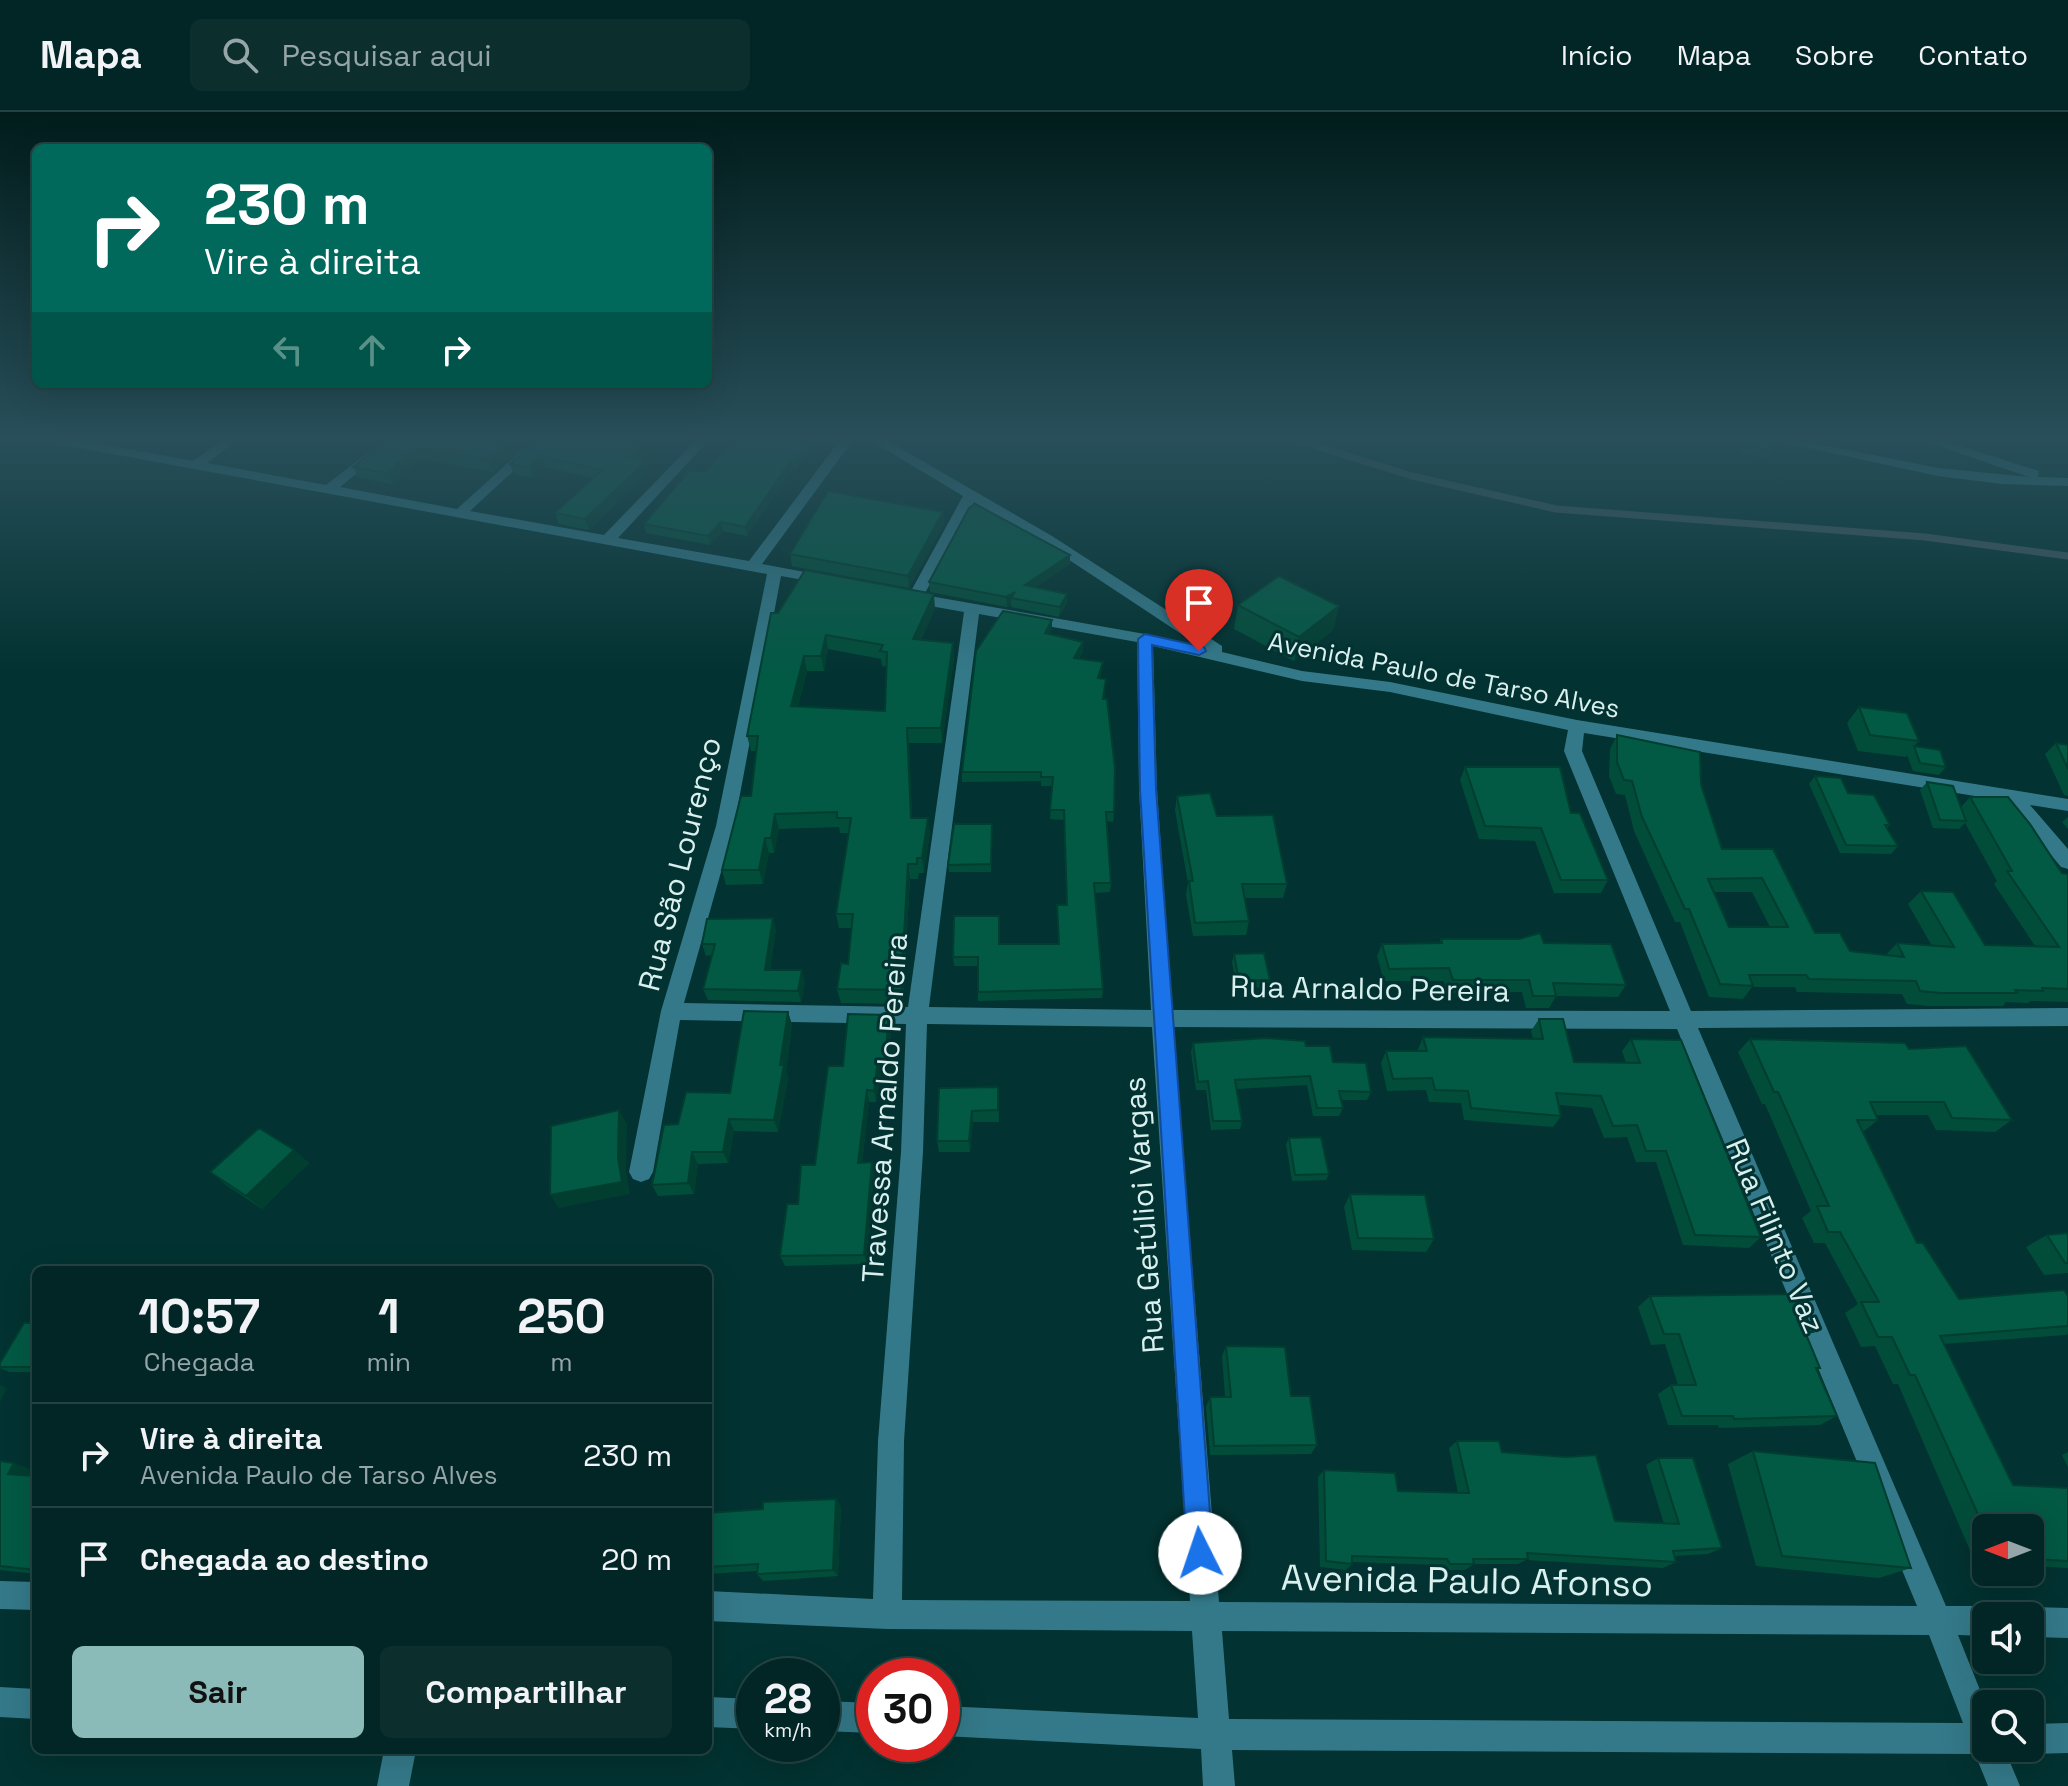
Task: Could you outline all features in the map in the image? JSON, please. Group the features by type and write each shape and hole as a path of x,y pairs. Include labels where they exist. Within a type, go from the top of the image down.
{"street":[{"path":"487,518 848,584"},
{"path":"607,541 629,518"},
{"path":"752,567 789,518"},
{"path":"915,598 958,518"},
{"path":"1012,518 1226,657"},
{"name":"Rua São Lourenço","path":"641,1172 671,1011 725,826 775,571"},
{"name":"Avenida Paulo de Tarso Alves","path":"888,593 1145,639 1302,676 1390,687 1577,726 2068,805"},
{"name":"Travessa Arnaldo Pereira","path":"887,1614 891,1441 912,1152 917,1017 972,608"},
{"name":"Rua Getúlioi Vargas","path":"1145,639 1148,789 1204,1616 1217,1734 1219,1786"},
{"name":"Rua Filinto Vaz","path":"1577,726 1573,751 1972,1707"},
{"path":"2011,795 2068,862"},
{"name":"Rua Arnaldo Pereira","path":"671,1011 917,1017 1684,1021 2068,1017"},
{"path":"0,1595 32,1596"},
{"name":"Avenida Paulo Afonso","path":"712,1606 887,1614 1972,1621"},
{"path":"2044,1622 2068,1623"},
{"path":"0,1702 32,1704"},
{"path":"712,1712 736,1713"},
{"path":"960,1722 1217,1734 1972,1742"},
{"path":"2044,1739 2068,1738"},
{"path":"393,1786 399,1754"},
{"name":"Rua Filinto Vaz","path":"1994,1762 2004,1786"}],"building":[{"path":"649,518 751,518 745,527 721,522 708,536 644,524"},
{"path":"812,518 940,518 908,576 790,554"},
{"path":"964,518 1001,518 1070,555 1025,585 1067,594 1060,607 1011,598 1015,592 1006,597 929,582"},
{"path":"805,570 934,594 913,639 953,643 941,728 907,728 911,818 928,818 922,858 917,858 917,864 908,864 901,990 837,989 841,963 848,964 853,914 836,914 851,818 837,818 837,812 775,814 771,838 765,838 759,870 722,870 741,796 751,796 758,736 747,736 771,613 778,613","holes":["826,635 883,645 880,651 887,652 885,711 791,706 804,656 821,656"]},
{"path":"1279,576 1339,606 1299,637 1238,605"},
{"path":"1003,611 1052,620 1045,633 1083,642 1074,658 1103,662 1098,678 1106,679 1103,699 1107,699 1115,768 1114,812 1106,812 1111,883 1094,883 1103,989 978,992 978,957 953,957 954,916 999,916 999,944 1059,944 1057,905 1067,905 1064,810 1050,810 1053,777 1041,777 1041,772 962,772 976,651"},
{"path":"1859,707 1907,713 1919,741 1870,735"},
{"path":"1617,735 1700,752 1701,784 1722,849 1773,849 1815,933 1840,933 1850,951 1904,957 1897,943 1954,947 1921,891 1953,892 1985,945 2059,947 2007,871 2012,871 1970,797 2008,797 2062,873 2068,874 2068,989 1941,993 1920,991 1916,981 1809,979 1806,975 1749,975 1753,986 1720,984 1689,909 1685,909 1642,817 1632,781 1624,780 1617,762","holes":["1762,878 1788,927 1729,927 1708,879"]},
{"path":"2056,743 2068,745 2068,769"},
{"path":"1914,746 1940,750 1946,767 1920,763"},
{"path":"1465,767 1560,767 1571,813 1580,813 1608,880 1561,880 1541,828 1485,826"},
{"path":"1815,776 1841,778 1848,793 1874,795 1890,825 1885,825 1898,846 1846,845"},
{"path":"1927,782 1953,786 1966,821 1940,820"},
{"path":"1210,793 1217,816 1273,815 1287,884 1242,884 1249,921 1195,923 1189,881 1193,881 1177,796"},
{"path":"954,824 992,824 991,864 948,865"},
{"path":"773,918 765,970 802,970 798,991 703,989 715,944 702,944 707,919"},
{"path":"1540,933 1544,943 1611,944 1626,985 1553,983 1556,996 1533,996 1529,980 1453,980 1449,968 1389,969 1382,944 1442,943 1441,939 1519,939"},
{"path":"1264,953 1270,980 1239,981 1234,954"},
{"path":"744,1011 788,1012 780,1065 784,1065 774,1120 729,1119 723,1152 692,1152 688,1183 652,1185 664,1125 678,1124 686,1092 730,1093"},
{"path":"848,1014 889,1015 885,1060 878,1060 874,1091 867,1090 858,1163 872,1162 864,1255 780,1256 787,1204 798,1204 801,1165 815,1165 828,1066 843,1066"},
{"path":"1539,1019 1563,1019 1574,1062 1640,1063 1631,1039 1681,1040 1761,1237 1695,1235 1666,1151 1646,1151 1637,1125 1613,1126 1601,1096 1556,1093 1561,1116 1471,1108 1468,1091 1435,1090 1432,1078 1393,1079 1386,1051 1427,1051 1423,1037 1543,1039"},
{"path":"1266,1038 1305,1041 1306,1046 1330,1046 1333,1062 1366,1063 1371,1092 1339,1091 1343,1108 1317,1108 1310,1076 1235,1080 1242,1121 1213,1121 1208,1081 1198,1082 1193,1043"},
{"path":"1750,1039 1905,1043 1909,1049 1966,1046 2012,1120 1952,1118 1944,1102 1870,1102 1878,1120 1857,1120 1917,1243 1923,1243 1959,1299 2064,1290 2068,1296 2068,1326 1940,1336 2013,1485 2068,1488 2068,1561 2044,1560 2044,1514 1978,1514 1915,1375 1910,1375 1892,1337 1878,1337 1861,1302 1879,1302 1840,1232 1828,1232 1817,1206 1829,1206 1778,1092 1774,1092"},
{"path":"998,1087 998,1110 972,1111 969,1141 937,1141 939,1088"},
{"path":"619,1110 618,1158 622,1182 550,1195 551,1126"},
{"path":"259,1128 294,1150 246,1196 210,1172"},
{"path":"1321,1137 1329,1174 1295,1175 1289,1138"},
{"path":"1350,1194 1425,1195 1434,1239 1358,1238"},
{"path":"2068,1233 2068,1263 2065,1263 2047,1235"},
{"path":"1796,1294 1813,1332 1805,1332 1820,1368 1816,1368 1837,1416 1734,1419 1733,1416 1682,1416 1671,1385 1696,1385 1679,1334 1664,1334 1650,1296"},
{"path":"24,1323 32,1323 32,1367 0,1367 0,1363"},
{"path":"1226,1346 1285,1347 1291,1396 1310,1396 1317,1445 1214,1446 1210,1397 1231,1397"},
{"path":"1457,1441 1499,1441 1502,1452 1566,1457 1596,1455 1615,1521 1679,1524 1658,1458 1693,1458 1722,1548 1673,1551 1676,1562 1527,1553 1528,1559 1473,1559 1474,1564 1450,1564 1447,1559 1352,1556 1352,1564 1326,1561 1324,1470 1395,1473 1398,1491 1469,1493"},
{"path":"1753,1451 1875,1463 1911,1568 1782,1556"},
{"path":"0,1461 14,1463 8,1474 32,1476 32,1570 0,1566"},
{"path":"836,1499 833,1570 757,1574 758,1564 712,1567 712,1513 763,1509 763,1502"}],"waterway":[{"path":"1676,518 1925,537 2068,556"}],"route":[{"path":"1199,651 1145,639 1148,789 1176,1239 1200,1553"}]}
